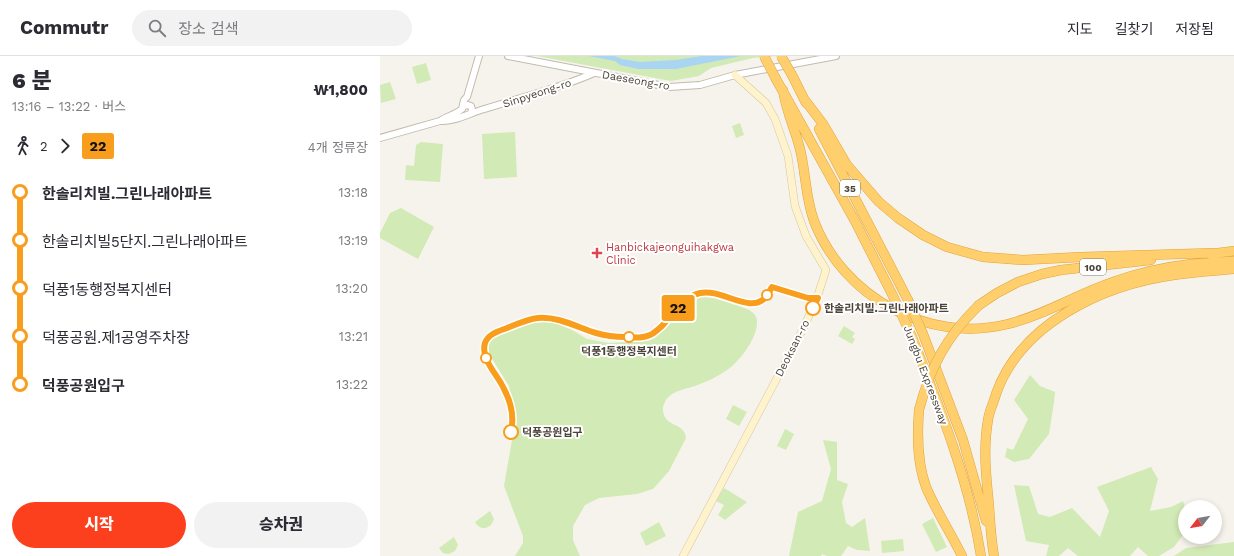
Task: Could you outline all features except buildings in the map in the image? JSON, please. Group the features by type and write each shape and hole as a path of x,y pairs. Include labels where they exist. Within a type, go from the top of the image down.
{"highway":[{"name":"Jungbu Expressway","path":"764,56 855,221 912,337 941,413 970,500 981,556"},
{"name":"Jungbu Expressway","path":"781,56 908,300 923,334 963,440 992,545"},
{"path":"783,90 785,106 800,149 809,203 822,238 831,254 866,293 881,303 908,317 946,327 984,329 1008,324 1030,317 1095,288 1149,272 1190,264 1234,261"},
{"path":"804,99 823,124 847,165 879,202 898,218 923,235 947,247 983,257 1023,260 1214,253"},
{"name":"100","path":"962,556 926,487 919,455 918,434 919,410 924,390 941,351 964,319 979,305 1004,289 1018,282 1042,274 1061,270 1234,251"},
{"path":"994,556 985,464 988,418 1000,385 1010,365 1021,350 1044,327 1059,316 1104,294 1134,284 1172,275 1234,269"}],"main road":[{"name":"Deoksan-ro","path":"683,556 803,328 818,298 826,270 806,236 795,206 788,156 775,119 766,103 735,76"}],"street":[{"path":"468,109 464,100 467,97 479,56"},
{"name":"Daeseong-ro","path":"508,56 669,87 700,85 735,76 836,56"},
{"name":"Sinpyeong-ro","path":"380,138 440,121 446,121 468,109 479,110 519,99 579,80 594,72"}],"green space":[{"path":"537,56 778,56 753,58 711,68 699,76 671,81"},
{"path":"426,63 431,80 417,84 412,67"},
{"path":"390,82 396,99 381,103 380,85"},
{"path":"740,123 744,135 736,138 732,126"},
{"path":"515,132 517,177 484,179 482,134"},
{"path":"421,142 443,144 440,182 405,180 406,165 414,166 416,145"},
{"path":"401,208 434,227 418,259 380,238 380,233 390,213"},
{"path":"701,297 716,299 748,310 756,316 756,329 754,336 746,350 729,368 718,376 670,395 667,399 663,407 664,416 670,423 682,429 686,438 669,471 653,489 637,494 599,498 585,505 573,526 573,540 580,556 515,556 523,543 523,536 504,486 516,417 509,386 488,352 489,342 494,336 503,332 532,323 545,322 553,322 572,330 587,339 609,343 647,341 655,338 685,306 693,300"},
{"path":"844,326 855,333 852,337 855,339 852,344 838,336"},
{"path":"1030,375 1040,386 1055,392 1049,434 1029,459 1014,462 1005,457 1007,448 1013,450 1028,419 1014,400"},
{"path":"733,405 747,412 739,426 726,419"},
{"path":"785,429 794,434 786,450 777,446"},
{"path":"823,440 837,442 837,480 848,484 842,502 846,523 852,527 865,518 870,551 857,550 848,546 841,556 827,556 822,554 821,556 789,556 798,512 822,501 831,469"},
{"path":"1151,467 1158,479 1150,511 1171,507 1178,504 1178,542 1174,547 1159,556 1148,556 1138,547 1130,556 1078,556 1068,548 1059,556 1046,556 1049,545 1026,541 1014,485 1029,486 1038,514 1050,517 1072,508 1100,537 1109,511 1097,487"},
{"path":"724,488 747,502 725,520 718,515 724,505 716,501"},
{"path":"490,511 494,519 491,525 484,528 478,526 475,522"},
{"path":"933,518 947,547 936,552 922,524"},
{"path":"659,522 666,536 646,546 640,533"},
{"path":"454,537 458,545 455,551 449,554 443,553 439,548"},
{"path":"903,539 904,551 882,553 881,541"},
{"path":"1234,542 1234,556 1174,556 1186,548"}],"water":[{"path":"589,56 614,56 640,62 676,60 702,56 741,56 676,69 638,69 620,65 615,61"}],"bus line":[{"name":"22","path":"511,432 513,418 511,404 504,388 484,355 485,342 491,334 498,331 529,320 546,318 561,321 596,333 611,336 638,338 652,335 683,302 700,293 709,292 720,294 749,304 762,301 772,287 808,298 818,298 813,308"}],"place":[{"name":"Hanbickajeonguihakgwa Clinic","path":"597,253"},
{"name":"한솔리치빌.그린나래아파트","path":"813,308"},
{"name":"덕풍1동행정복지센터","path":"629,337"},
{"name":"덕풍공원입구","path":"511,432"}]}
